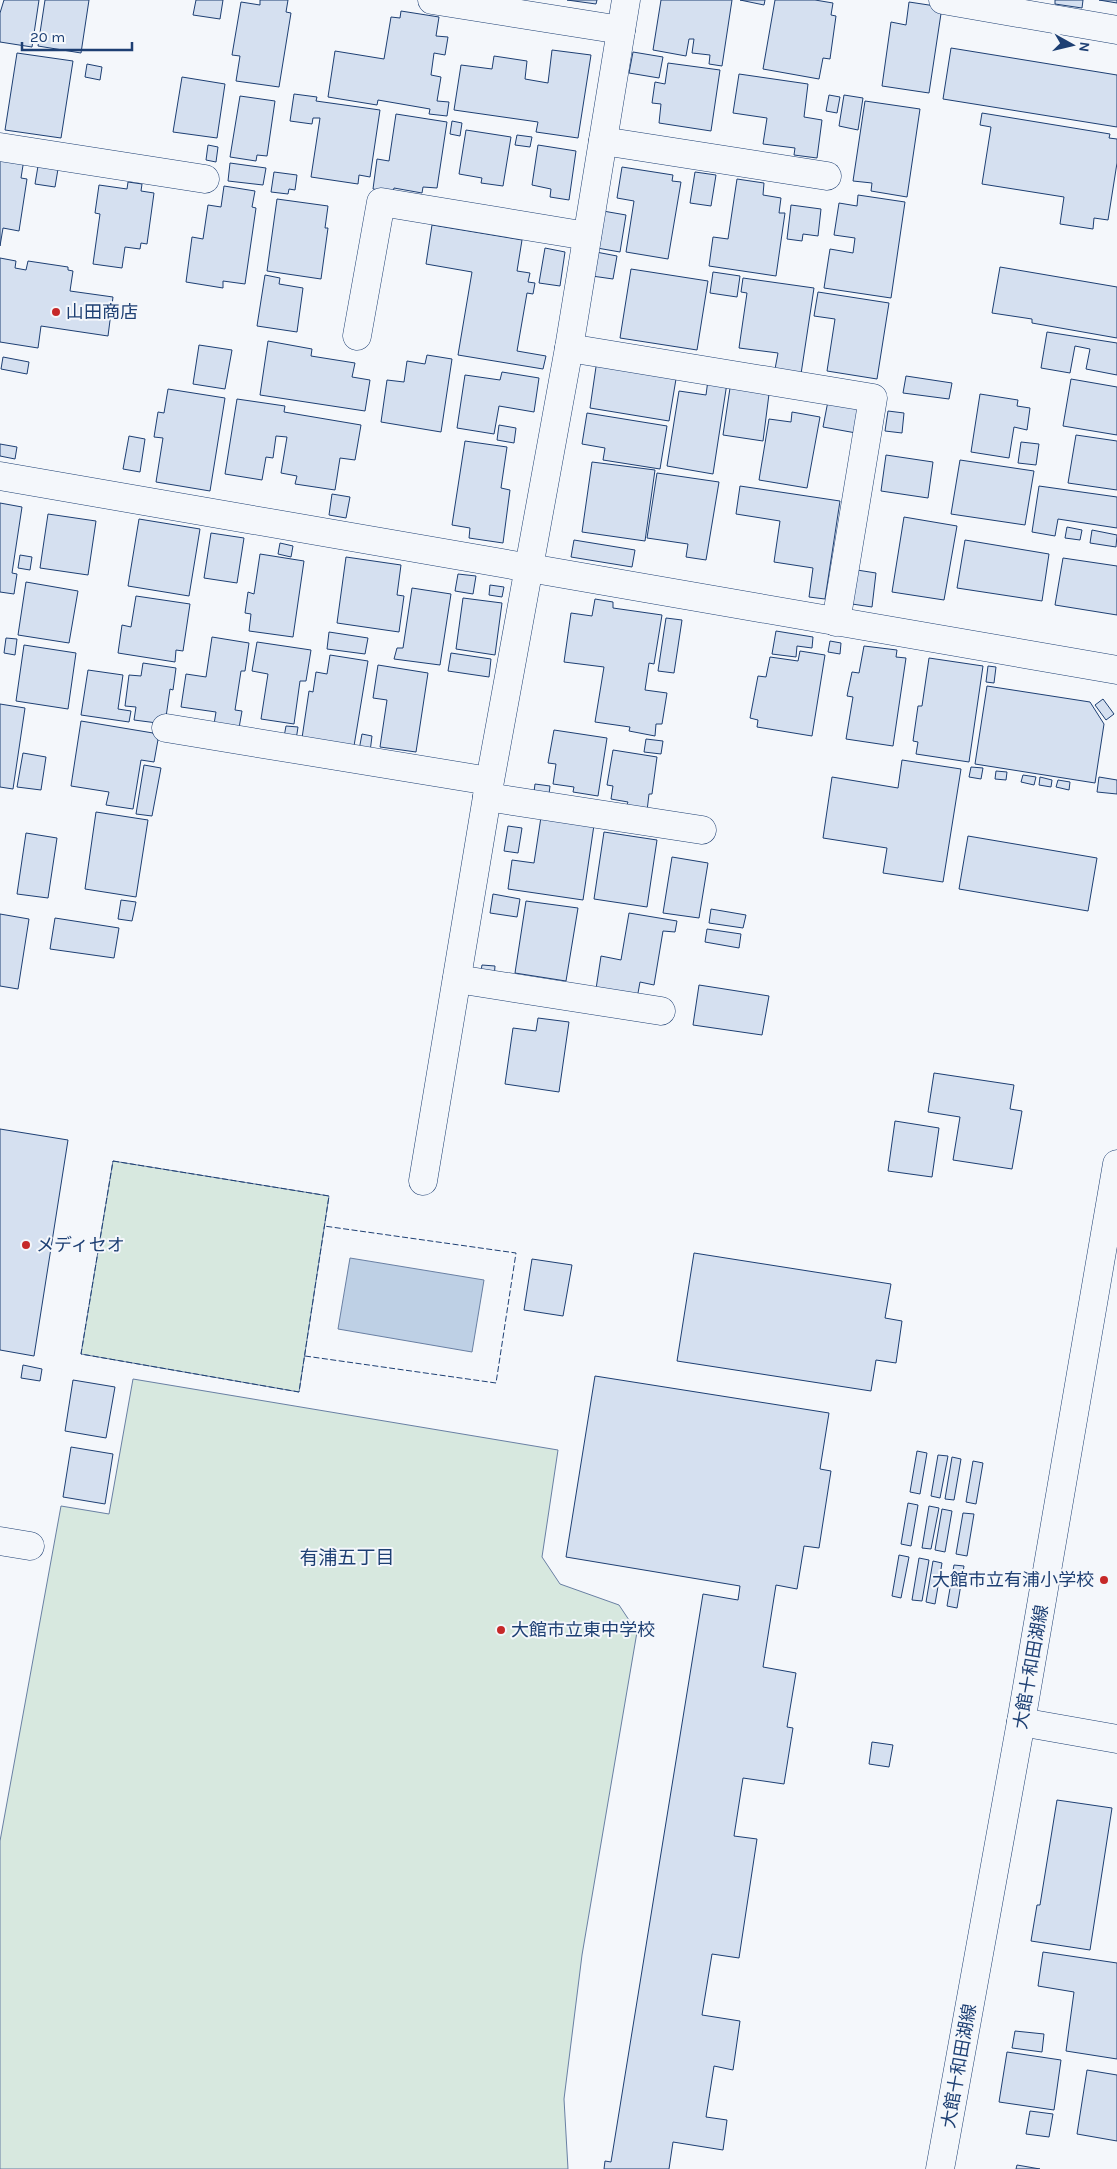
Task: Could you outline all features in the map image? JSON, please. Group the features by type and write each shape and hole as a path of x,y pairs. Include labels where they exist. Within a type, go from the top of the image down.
{"street":[{"path":"432,0 621,30"},
{"path":"424,1180 488,789 569,348 626,0"},
{"path":"943,0 1117,30"},
{"path":"603,141 827,176"},
{"path":"0,147 205,179"},
{"path":"357,336 381,202 588,236"},
{"path":"569,348 873,398 836,622"},
{"path":"0,476 1117,670"},
{"path":"166,728 702,830"},
{"path":"457,979 661,1011"},
{"name":"大館十和田湖線","path":"940,2169 1021,1722 1117,1164"},
{"path":"0,1541 30,1546"},
{"path":"1021,1722 1117,1739"}],"shaded area":[{"path":"113,1161 329,1196 299,1392 81,1354"},
{"path":"133,1379 558,1450 542,1557 560,1584 619,1605 637,1632 582,1955 564,2099 568,2169 0,2169 0,1841 61,1506 109,1514"}],"water":[{"path":"350,1258 484,1280 472,1352 338,1329"}],"building":[{"path":"4,0 39,0 32,47 0,42 0,13"},
{"path":"45,0 89,0 81,53 38,46"},
{"path":"196,0 223,0 220,19 193,15"},
{"path":"260,0 288,0 286,12 291,13 279,87 236,81 240,56 232,55 241,2 260,5"},
{"path":"567,0 597,0 596,4"},
{"path":"661,0 732,0 722,66 709,64 710,55 692,53 694,39 689,39 686,56 653,50"},
{"path":"740,0 765,0 764,5"},
{"path":"775,0 815,0 833,3 831,15 836,16 830,59 823,58 819,79 763,69"},
{"path":"1055,0 1083,0 1082,8 1055,4"},
{"path":"1099,0 1117,0 1117,3"},
{"path":"909,2 942,7 929,93 882,86 891,22 906,25"},
{"path":"401,11 439,17 436,36 448,37 445,55 434,53 431,75 441,77 437,101 449,102 447,116 429,114 430,109 378,100 377,105 328,97 335,51 384,59 391,17 400,18"},
{"path":"951,48 1117,75 1117,127 943,99"},
{"path":"552,50 591,55 578,138 536,132 538,122 454,110 461,65 492,69 494,56 527,61 525,79 548,83"},
{"path":"633,52 663,57 659,78 629,73"},
{"path":"17,53 73,61 61,138 5,130"},
{"path":"668,63 720,70 711,131 659,123 661,104 652,103 655,82 665,84"},
{"path":"87,64 102,67 100,80 85,77"},
{"path":"739,74 808,84 804,117 822,120 817,158 794,155 795,148 763,144 767,118 733,113"},
{"path":"182,77 225,84 217,138 173,132"},
{"path":"294,94 317,97 316,101 380,110 370,177 359,175 358,184 311,177 320,118 313,118 312,124 290,121"},
{"path":"829,95 840,97 837,113 826,111"},
{"path":"844,95 863,98 858,130 839,126"},
{"path":"240,96 275,101 267,156 257,155 256,161 230,157"},
{"path":"865,101 920,109 907,197 871,191 872,183 853,181"},
{"path":"982,113 1110,134 1109,138 1117,139 1117,163 1108,220 1094,218 1093,229 1060,224 1064,197 982,184 991,127 980,125"},
{"path":"396,114 447,122 437,188 423,187 422,193 394,188 393,192 373,189 377,159 389,161"},
{"path":"452,121 462,123 460,136 450,134"},
{"path":"466,130 511,137 503,186 481,183 482,178 459,174"},
{"path":"517,135 532,137 530,147 515,145"},
{"path":"208,145 218,147 216,162 206,160"},
{"path":"538,145 576,151 569,200 550,197 551,189 532,185"},
{"path":"0,155 24,159 21,178 27,179 19,231 3,228 0,246"},
{"path":"230,163 266,168 263,185 228,181"},
{"path":"38,166 58,169 55,187 35,184"},
{"path":"622,167 673,175 672,181 681,182 668,259 626,252 634,201 617,198"},
{"path":"274,172 297,175 295,190 289,189 288,194 271,192"},
{"path":"695,172 716,175 711,206 690,203"},
{"path":"737,179 764,183 763,195 781,198 779,213 785,213 776,276 709,266 713,237 728,239"},
{"path":"128,182 142,184 141,191 154,193 147,244 141,243 140,249 125,247 122,268 93,264 100,214 95,213 99,185 127,189"},
{"path":"224,186 255,191 252,207 256,208 245,284 223,281 223,288 186,282 192,237 203,239 208,205 221,207"},
{"path":"858,195 905,202 891,298 824,288 830,249 853,253 855,238 834,235 839,203 857,206"},
{"path":"277,199 328,206 325,228 328,228 321,279 267,271"},
{"path":"791,205 821,209 818,236 803,234 802,241 787,239"},
{"path":"603,211 626,215 620,252 597,248"},
{"path":"432,225 522,240 517,271 530,273 528,282 535,283 533,294 527,293 517,351 546,356 543,369 458,355 472,272 426,264"},
{"path":"545,248 565,252 560,286 539,283"},
{"path":"596,252 617,256 613,279 592,276"},
{"name":"山田商店","path":"0,258 16,261 15,268 26,270 28,261 68,267 68,270 73,271 70,291 113,297 108,336 41,326 38,348 0,342"},
{"path":"1000,267 1117,287 1117,338 1032,323 1032,319 992,313"},
{"path":"631,269 708,281 697,350 620,338"},
{"path":"713,272 740,276 737,297 710,293"},
{"path":"265,275 280,278 279,284 303,288 297,332 257,326"},
{"path":"743,278 814,288 801,374 775,369 778,353 739,348 747,293 741,292"},
{"path":"818,292 889,303 877,379 827,371 835,319 814,316"},
{"path":"1047,332 1117,343 1117,375 1086,369 1090,349 1075,346 1070,373 1041,368"},
{"path":"268,341 312,349 311,356 355,363 352,377 370,380 365,411 260,395"},
{"path":"199,345 232,350 225,389 193,384"},
{"path":"427,355 452,359 441,432 381,422 387,380 404,382 407,361 425,364"},
{"path":"3,357 29,362 27,374 1,369"},
{"path":"597,360 677,373 669,421 590,408"},
{"path":"502,372 539,378 534,412 499,406 494,434 457,428 465,375 500,380"},
{"path":"906,376 952,383 949,399 903,393"},
{"path":"1071,379 1117,387 1117,435 1063,426"},
{"path":"708,380 727,383 713,474 667,466 679,391 706,395"},
{"path":"730,388 769,394 763,441 723,435"},
{"path":"168,389 225,398 210,491 156,482 163,438 154,437 158,412 164,413"},
{"path":"980,394 1018,400 1017,406 1030,408 1027,430 1014,427 1009,458 971,452"},
{"path":"237,399 285,406 284,412 361,425 355,460 340,458 335,490 295,484 297,476 281,473 287,437 276,436 273,458 266,457 262,480 225,474"},
{"path":"828,401 860,406 856,433 823,427"},
{"path":"888,411 904,413 902,433 885,431"},
{"path":"792,412 820,417 807,488 759,480 769,419 791,422"},
{"path":"587,413 667,426 660,469 603,460 605,448 582,444"},
{"path":"499,425 516,428 514,443 497,440"},
{"path":"1076,435 1117,441 1117,490 1068,483"},
{"path":"129,436 145,439 140,472 123,469"},
{"path":"465,441 507,447 501,488 510,490 503,543 469,538 470,528 452,525"},
{"path":"1021,442 1039,444 1036,465 1018,463"},
{"path":"0,444 17,447 15,459 0,456"},
{"path":"886,455 933,462 928,498 881,491"},
{"path":"960,460 1034,471 1025,525 951,514"},
{"path":"592,462 655,470 645,541 582,532"},
{"path":"657,473 719,482 706,560 686,557 688,544 647,538"},
{"path":"740,486 840,501 825,599 809,597 813,568 774,562 780,521 736,514"},
{"path":"1039,486 1117,497 1117,528 1058,519 1055,536 1032,532"},
{"path":"332,494 350,497 346,518 329,515"},
{"path":"0,503 22,507 12,573 17,574 14,594 0,592"},
{"path":"48,514 96,521 88,575 40,568"},
{"path":"904,517 957,526 944,600 892,592"},
{"path":"139,519 200,529 189,596 128,586"},
{"path":"1067,527 1082,530 1080,540 1065,538"},
{"path":"1092,530 1117,535 1116,547 1090,543"},
{"path":"211,533 244,538 237,583 204,578"},
{"path":"574,540 635,550 632,567 571,557"},
{"path":"965,540 1049,554 1042,601 957,588"},
{"path":"280,543 293,546 291,557 278,554"},
{"path":"260,554 304,561 293,637 249,631 251,614 245,613 248,592 254,594"},
{"path":"20,555 32,557 30,570 18,568"},
{"path":"346,557 401,565 397,595 404,596 399,632 337,623"},
{"path":"1063,558 1117,566 1117,615 1055,605"},
{"path":"857,570 876,573 872,607 852,604"},
{"path":"458,574 476,576 473,594 455,591"},
{"path":"26,582 78,591 69,643 18,635"},
{"path":"490,585 504,587 502,597 489,595"},
{"path":"412,588 451,594 440,665 394,659 397,648 403,648"},
{"path":"136,596 190,604 183,651 176,650 175,662 118,653 122,625 131,627"},
{"path":"463,598 502,603 495,655 456,649"},
{"path":"595,599 613,602 613,608 662,615 654,664 649,663 645,690 667,693 662,724 656,724 655,736 629,731 630,727 595,722 604,667 564,662 571,613 592,616"},
{"path":"666,618 682,620 674,673 658,671"},
{"path":"776,631 813,637 812,648 797,646 796,657 772,654"},
{"path":"329,632 368,638 365,654 327,649"},
{"path":"212,637 249,643 245,671 241,671 235,710 242,711 239,728 214,724 216,712 181,707 186,674 206,677"},
{"path":"6,638 17,639 15,655 4,653"},
{"path":"830,641 841,643 840,654 828,652"},
{"path":"257,642 311,650 306,681 300,681 294,724 261,719 268,674 252,671"},
{"path":"24,645 76,653 68,709 16,701"},
{"path":"864,646 897,650 896,657 906,658 893,746 846,739 853,697 847,696 852,672 859,673"},
{"path":"800,651 825,655 812,736 757,727 758,720 750,718 758,676 766,677 770,657 798,661"},
{"path":"451,653 491,659 489,677 448,671"},
{"path":"330,655 368,661 354,746 302,738 309,691 313,692 316,672 327,674"},
{"path":"929,658 983,666 969,762 916,754 918,742 913,741 918,706 922,706"},
{"path":"143,663 176,668 173,690 170,689 165,724 134,720 136,707 125,706 129,675 141,676"},
{"path":"378,665 428,673 416,752 380,747 387,700 373,698"},
{"path":"988,666 996,667 994,683 986,682"},
{"path":"88,670 123,675 118,709 131,711 129,722 81,715"},
{"path":"987,686 1090,702 1104,724 1095,783 975,764"},
{"path":"1103,699 1114,714 1106,720 1095,705"},
{"path":"0,704 25,708 13,789 0,787"},
{"path":"81,721 159,734 154,762 141,760 133,809 106,805 109,792 71,786"},
{"path":"286,726 298,727 296,740 284,737"},
{"path":"554,730 607,738 598,796 573,792 574,787 553,784 556,764 548,763"},
{"path":"362,734 372,736 370,752 359,750"},
{"path":"646,739 663,741 661,754 644,752"},
{"path":"613,750 657,757 652,794 649,794 647,811 626,807 628,802 611,799 613,786 607,785"},
{"path":"23,753 46,757 41,790 17,787"},
{"path":"902,760 961,769 943,882 883,873 887,848 823,838 832,777 898,788"},
{"path":"144,765 161,768 152,816 136,814"},
{"path":"971,767 983,768 981,779 969,777"},
{"path":"996,771 1007,772 1006,780 995,779"},
{"path":"1023,775 1036,777 1034,785 1021,782"},
{"path":"1040,777 1052,780 1051,787 1039,785"},
{"path":"1099,777 1117,780 1117,794 1097,792"},
{"path":"1058,780 1070,782 1069,790 1056,787"},
{"path":"535,784 550,786 549,794 534,792"},
{"path":"96,812 148,820 136,897 85,889"},
{"path":"541,817 594,825 583,900 508,889 512,860 534,863"},
{"path":"508,826 522,828 518,853 504,851"},
{"path":"604,832 657,840 647,907 594,899"},
{"path":"26,833 57,838 48,898 17,894"},
{"path":"968,836 1097,858 1088,911 959,889"},
{"path":"672,857 708,863 699,918 663,913"},
{"path":"493,894 520,899 517,917 490,913"},
{"path":"121,900 136,902 132,921 118,919"},
{"path":"526,901 578,908 566,981 515,973"},
{"path":"711,909 746,915 743,928 709,923"},
{"path":"629,913 677,921 675,932 663,931 654,985 640,982 636,1004 596,989 601,956 621,960"},
{"path":"0,914 29,919 18,989 0,986"},
{"path":"55,918 119,928 114,958 50,949"},
{"path":"707,929 741,934 739,948 705,942"},
{"path":"482,965 495,966 494,978 480,976"},
{"path":"699,985 769,996 762,1035 693,1025"},
{"path":"538,1018 569,1022 559,1092 505,1084 513,1028 536,1031"},
{"path":"934,1073 1014,1085 1010,1109 1022,1111 1012,1169 953,1160 960,1117 928,1112"},
{"path":"895,1121 939,1128 932,1177 888,1171"},
{"name":"メディセオ","path":"0,1129 68,1140 34,1356 0,1350"},
{"path":"694,1253 891,1284 885,1318 902,1321 896,1363 876,1360 871,1391 677,1361"},
{"path":"532,1259 572,1265 563,1316 524,1310"},
{"path":"23,1365 42,1369 40,1381 21,1378"},
{"path":"595,1376 829,1413 820,1469 831,1471 819,1548 804,1546 797,1589 776,1585 763,1667 796,1673 787,1727 793,1728 784,1784 743,1778 734,1836 757,1839 739,1958 712,1954 702,2015 740,2021 733,2070 714,2066 706,2117 727,2120 723,2150 673,2142 669,2169 604,2169 605,2161 611,2162 703,1594 738,1600 740,1586 566,1557"},
{"path":"73,1380 115,1387 106,1438 65,1431"},
{"path":"71,1447 113,1454 105,1504 63,1497"},
{"path":"917,1451 927,1453 920,1494 910,1492"},
{"path":"938,1455 948,1456 940,1498 931,1496"},
{"path":"952,1457 961,1459 954,1500 945,1499"},
{"path":"973,1461 983,1463 976,1504 966,1502"},
{"path":"908,1503 918,1505 911,1546 901,1544"},
{"path":"929,1506 939,1508 931,1549 922,1548"},
{"path":"942,1509 952,1511 945,1552 935,1550"},
{"path":"963,1513 974,1514 967,1556 956,1554"},
{"path":"899,1555 909,1557 901,1598 892,1596"},
{"path":"919,1558 929,1560 922,1601 912,1600"},
{"path":"933,1561 942,1563 935,1604 926,1602"},
{"path":"954,1565 964,1566 957,1608 947,1606"},
{"path":"872,1742 893,1745 889,1767 869,1764"},
{"path":"1057,1800 1112,1808 1090,1950 1031,1941 1037,1905 1040,1905"},
{"path":"1043,1952 1117,1963 1117,2059 1066,2051 1074,1992 1038,1986"},
{"path":"1015,2031 1044,2034 1042,2052 1012,2048"},
{"path":"1007,2052 1061,2060 1054,2110 999,2102"},
{"path":"1087,2070 1117,2075 1117,2141 1077,2134"},
{"path":"1030,2111 1053,2114 1049,2137 1026,2134"},
{"path":"1017,2165 1040,2169 1016,2169"}],"fence":[{"path":"113,1161 329,1196 299,1392 81,1354 113,1161"},
{"path":"305,1356 496,1383 516,1253 324,1226"}],"place":[{"name":"山田商店","path":"56,312"},
{"name":"メディセオ","path":"26,1245"},
{"name":"大館市立有浦小学校","path":"1104,1580"},
{"name":"大館市立東中学校","path":"501,1630"}],"district":[{"name":"有浦五丁目","path":"347,1557"}]}
